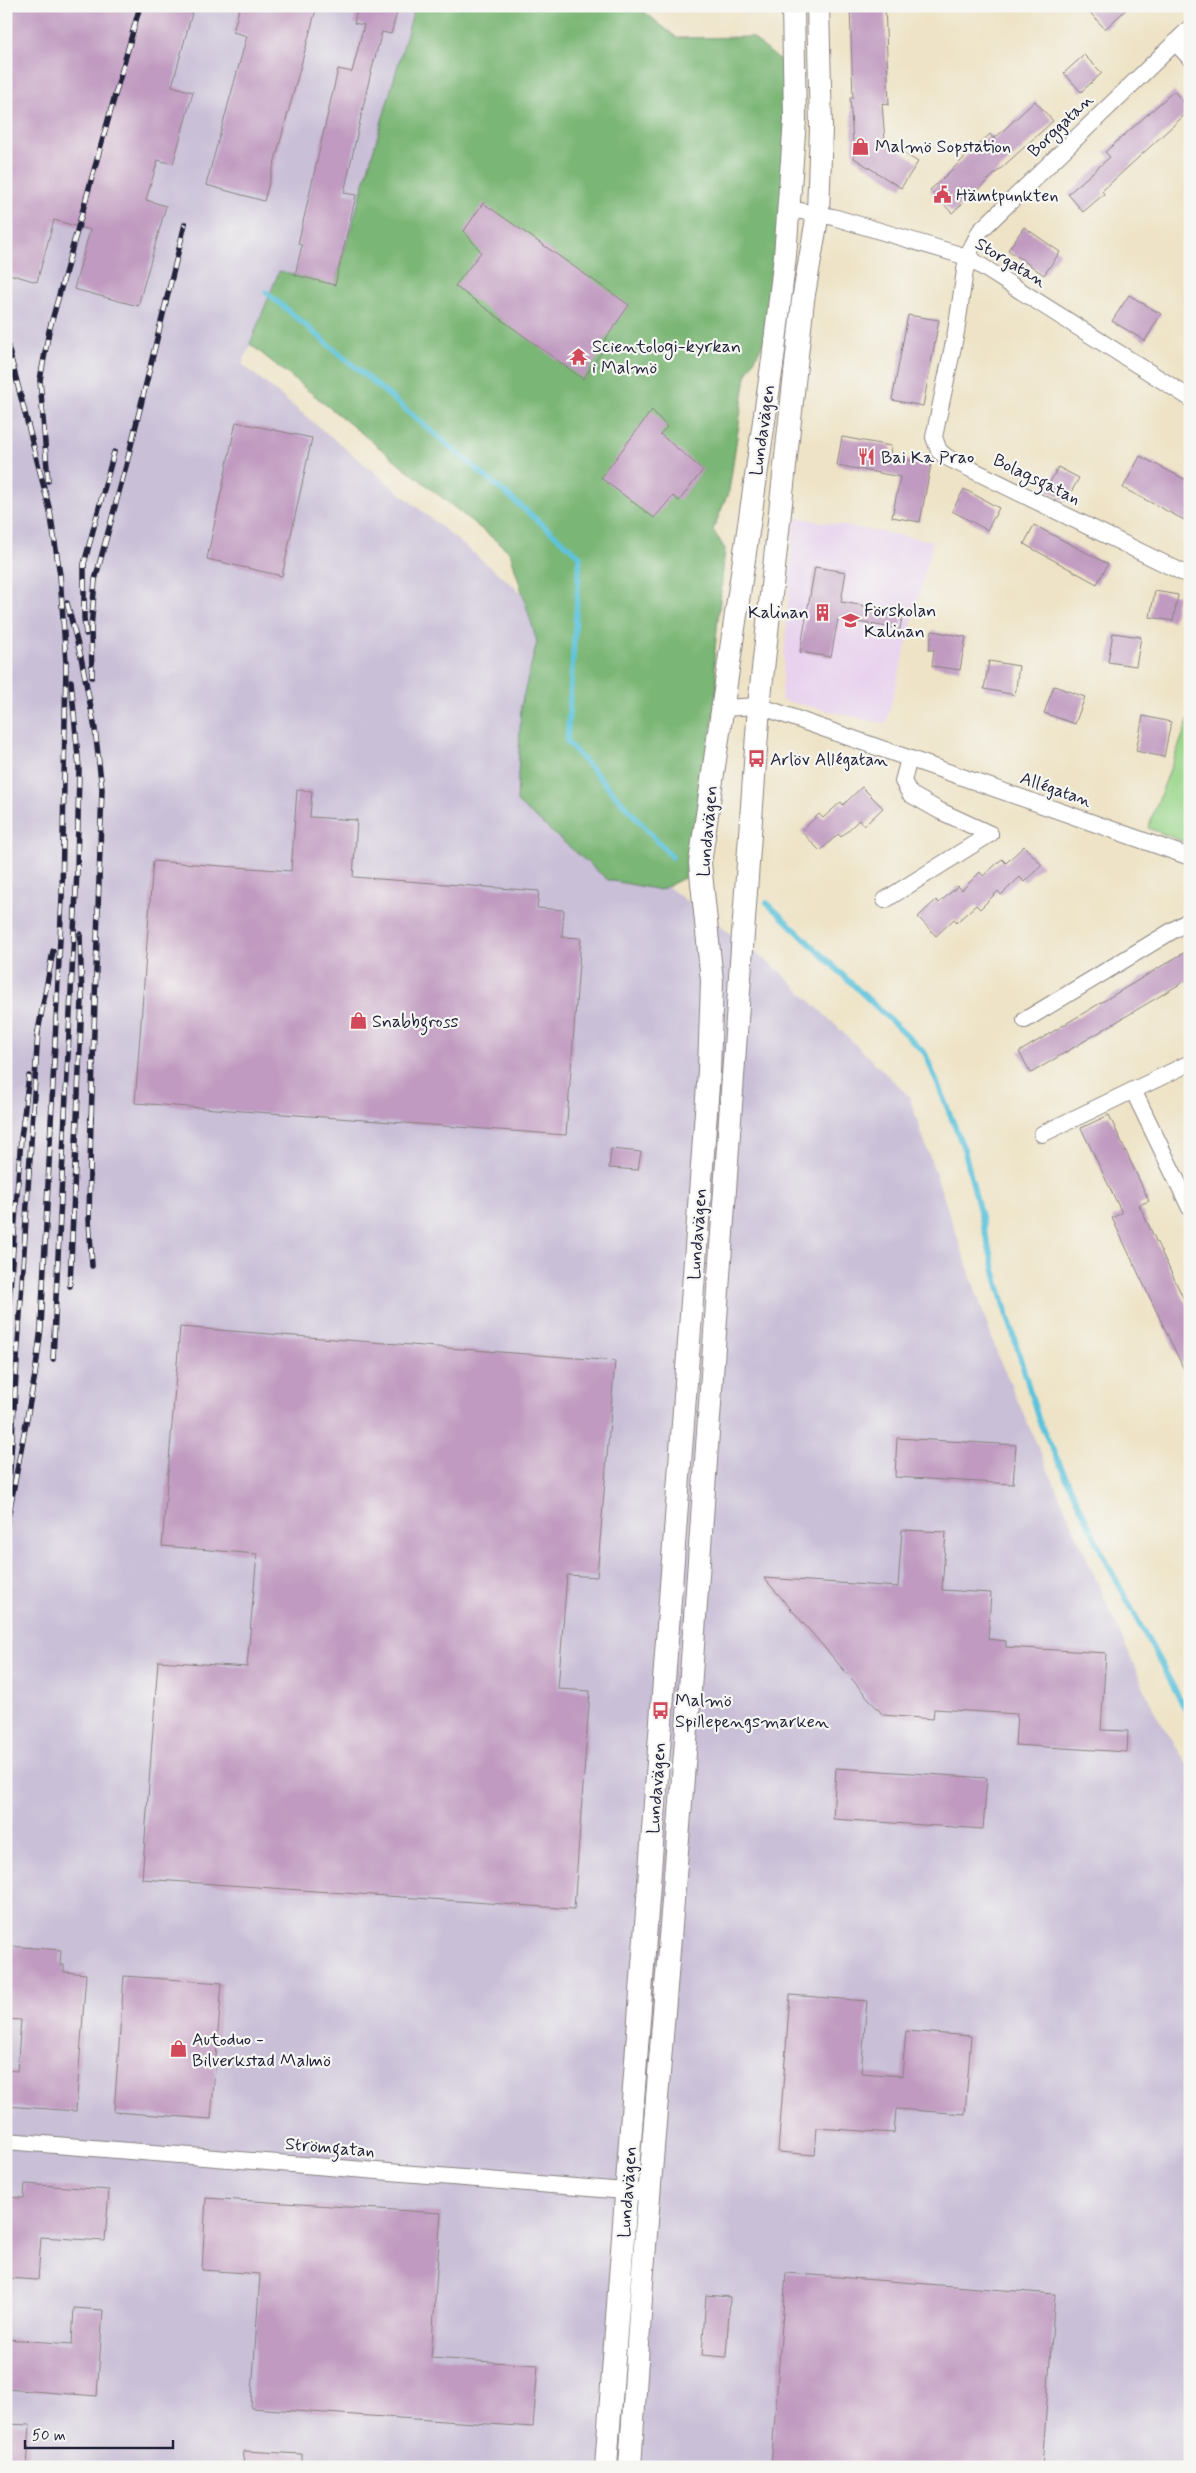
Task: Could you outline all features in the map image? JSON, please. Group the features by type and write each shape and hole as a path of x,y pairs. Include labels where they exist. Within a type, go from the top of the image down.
{"main road":[{"name":"Lundavägen","path":"606,2467 709,1072 712,981 700,863 773,360 790,209 795,118 793,6"},
{"name":"Lundavägen","path":"630,2467 689,1703 759,706 803,300 818,213 821,128 818,6"}],"street":[{"name":"Borggatan","path":"967,257 980,231 1190,28"},
{"path":"1175,42 1190,58"},
{"name":"Storgatan","path":"790,209 818,213 967,257 1190,398"},
{"name":"Bolagsgatan","path":"967,257 956,332 934,437 939,451 948,458 1190,576"},
{"name":"Allégatan","path":"722,708 759,706 1190,857"},
{"path":"885,900 990,834 940,811 910,794 903,781 908,759"},
{"path":"1025,1020 1190,920"},
{"path":"1042,1134 1190,1063"},
{"path":"1133,1090 1190,1208"},
{"name":"Strömgatan","path":"6,2141 650,2193"}],"shaded area":[{"path":"6,6 414,6 343,290 282,278 242,364 549,615 588,827 776,968 909,1096 998,1356 1155,1713 1190,1769 1190,2467 6,2467"},
{"name":"Förskolan Kalinan","path":"794,517 933,541 886,724 781,700"}],"green space":[{"path":"415,6 637,6 677,38 752,37 785,65 789,121 770,330 746,376 729,491 713,530 725,549 714,660 718,686 697,828 686,877 660,890 608,880 517,802 521,705 537,642 510,552 250,344 279,271 335,284"},
{"path":"1190,716 1190,844 1148,828"}],"building":[{"path":"6,6 194,6 172,86 193,92 173,164 158,160 146,200 166,206 138,306 74,289 90,230 54,220 37,282 6,273"},
{"path":"240,6 317,6 264,201 206,185 247,36 233,32"},
{"path":"358,6 399,6 391,34 382,32 370,76 344,193 356,195 335,285 295,275 302,245 298,244 338,69 352,72 364,25 354,23"},
{"path":"850,6 885,6 889,105 882,103 885,141 918,162 901,188 854,158 850,98 853,98"},
{"path":"1084,6 1130,6 1105,29"},
{"path":"1084,55 1102,73 1081,92 1064,73"},
{"path":"1174,91 1190,110 1102,191 1104,194 1083,212 1068,194 1110,157 1105,152"},
{"path":"1035,101 1053,121 952,213 930,190 990,134 994,139"},
{"name":"Scientologi-kyrkan i Malmö","path":"483,203 629,305 598,350 601,353 583,379 455,286 481,252 464,231"},
{"path":"1024,227 1060,252 1044,275 1008,250"},
{"path":"1129,295 1161,314 1145,341 1112,321"},
{"path":"908,315 939,320 923,406 892,400"},
{"path":"652,410 667,427 660,434 703,470 679,501 673,496 654,518 601,478"},
{"path":"236,422 312,438 282,576 207,559"},
{"path":"842,437 891,446 890,457 931,464 920,522 892,517 900,477 837,465"},
{"path":"1140,456 1190,482 1190,523 1123,488"},
{"path":"1058,467 1079,478 1066,501 1046,490"},
{"path":"964,489 999,508 987,530 952,511"},
{"path":"1034,525 1108,564 1097,584 1024,544"},
{"name":"Kalinan","path":"815,567 846,572 841,602 903,612 900,629 838,619 831,657 800,652"},
{"path":"1155,591 1178,595 1173,621 1150,617"},
{"path":"932,631 966,637 960,670 932,666 934,650 929,650"},
{"path":"1113,633 1141,637 1136,666 1108,662"},
{"path":"989,661 1019,666 1015,695 984,689"},
{"path":"1054,686 1085,697 1075,724 1044,713"},
{"path":"1143,716 1171,722 1164,757 1136,751"},
{"path":"862,787 883,808 864,826 859,820 841,837 838,834 820,851 801,831 819,814 823,818 841,802 843,805"},
{"name":"Snabbgross","path":"297,790 312,791 310,817 357,820 353,877 539,891 537,908 564,910 562,937 581,938 566,1135 135,1103 153,861 291,871"},
{"path":"1024,846 1042,865 1024,882 1020,877 1001,895 998,891 980,909 976,905 957,922 954,919 936,936 918,917 936,900 939,903 958,886 962,890 980,872 983,876 1002,859 1006,863"},
{"path":"1190,949 1190,978 1031,1073 1019,1052"},
{"path":"1109,1115 1149,1201 1139,1205 1190,1312 1190,1382 1112,1218 1122,1213 1081,1128"},
{"path":"611,1149 641,1152 638,1170 609,1168"},
{"path":"180,1327 615,1361 597,1577 567,1575 558,1689 590,1691 574,1909 142,1879 158,1661 247,1667 257,1554 162,1546"},
{"path":"897,1438 1016,1445 1013,1484 895,1477"},
{"path":"902,1530 946,1532 942,1590 991,1593 988,1639 1006,1641 1006,1647 1106,1653 1101,1730 1128,1731 1127,1752 1015,1745 1017,1714 934,1709 933,1719 883,1715 764,1578 898,1587"},
{"path":"836,1768 987,1778 983,1829 833,1819"},
{"path":"9,1946 61,1950 60,1965 64,1965 64,1972 86,1974 76,2111 6,2106 6,2070 17,2071 21,2020 6,2019"},
{"path":"124,1976 222,1983 211,2119 114,2112"},
{"path":"790,1995 867,2001 861,2073 902,2076 906,2031 971,2036 965,2114 896,2109 894,2133 817,2128 815,2155 778,2152"},
{"path":"25,2184 109,2190 105,2241 41,2237 38,2280 6,2278 6,2197 24,2198"},
{"path":"206,2198 441,2213 431,2358 538,2365 533,2427 251,2408 260,2274 202,2270"},
{"path":"786,2273 1055,2294 1042,2467 771,2467"},
{"path":"706,2295 730,2297 726,2357 702,2355"},
{"path":"74,2308 103,2310 97,2396 6,2389 6,2339 72,2344"},
{"path":"6,2424 30,2425 27,2467 6,2467"},
{"path":"244,2451 302,2454 302,2467 243,2467"}],"waterway":[{"path":"266,292 580,556 567,742 672,857"},
{"path":"767,903 925,1053 964,1149 997,1280 1039,1421 1105,1559 1190,1718"}],"railway":[{"path":"48,481 40,380 49,331 140,6"},
{"path":"92,677 91,629 95,580 126,466 185,224"},
{"path":"6,339 50,511 60,575 66,663 62,898 41,1328 35,1375 6,1529"},
{"path":"86,634 84,618 84,564 114,452"},
{"path":"67,603 81,657 95,729 102,789 91,1122"},
{"path":"53,1359 77,871 79,768 71,681"},
{"path":"70,1286 82,999 80,934"},
{"path":"37,1037 53,951"},
{"path":"9,1486 38,1032"},
{"path":"6,1345 21,1138 29,1076"},
{"path":"91,1116 89,1220 92,1266"}],"place":[{"name":"Malmö Sopstation","path":"861,146"},
{"name":"Hämtpunkten","path":"942,195"},
{"name":"Scientologi-kyrkan i Malmö","path":"578,356"},
{"name":"Bai Ka Prao","path":"867,457"},
{"name":"Kalinan","path":"823,612"},
{"name":"Förskolan Kalinan","path":"850,620"},
{"name":"Arlöv Allégatan","path":"756,759"},
{"name":"Snabbgross","path":"358,1021"},
{"name":"Malmö Spillepengsmarken","path":"661,1710"},
{"name":"Autoduo - Bilverkstad Malmö","path":"178,2049"}]}
